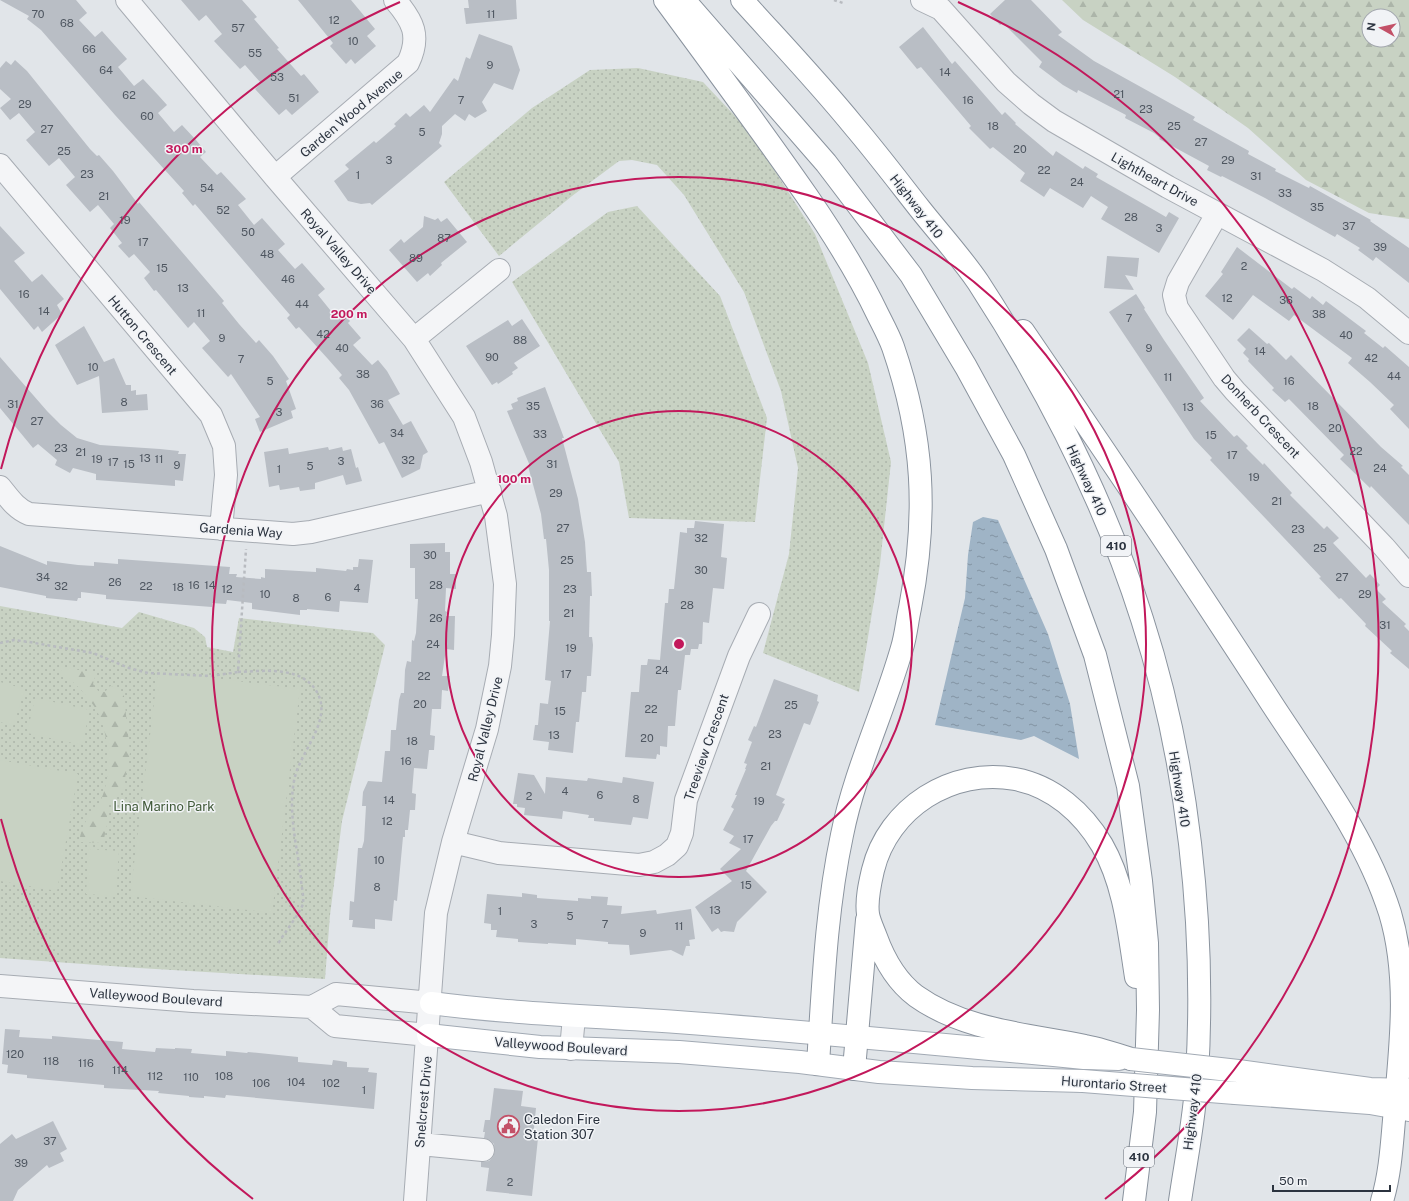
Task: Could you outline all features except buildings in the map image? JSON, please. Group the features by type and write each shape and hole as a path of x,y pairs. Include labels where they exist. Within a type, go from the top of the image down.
{"main road":[{"path":"665,0 780,157 844,250 868,294 892,344 908,397 919,455 922,482 922,531 915,583 903,646 857,779 842,834 826,944 818,1064"},
{"name":"410","path":"684,0 826,163 911,275 966,367 1014,455 1056,550 1095,655 1128,786 1147,944 1148,1010 1145,1112 1134,1201"},
{"name":"Highway 410","path":"742,0 852,123 977,280 1066,435 1105,516 1142,618 1166,704 1184,803 1196,900 1199,991 1197,1076 1180,1201"},
{"path":"977,280 1006,307 1088,426 1258,682 1341,812 1376,877 1391,915 1399,951 1402,989 1403,1099 1382,1201"},
{"path":"854,1068 870,883 876,858 885,840 900,818 930,793 965,780 987,777 1021,781 1039,786 1066,801 1076,810 1092,829 1103,847 1121,891 1139,996 1139,1075 1145,1112"},
{"path":"868,914 883,957 898,978 916,995 954,1017 1085,1052"},
{"path":"431,1003 574,1017 675,1022 820,1033"},
{"name":"Hurontario Street","path":"820,1033 1085,1052 1370,1089 1403,1099"},
{"name":"Valleywood Boulevard","path":"428,1035 571,1049 679,1052 818,1064"},
{"name":"Hurontario Street","path":"818,1064 879,1072 972,1078 1083,1081 1370,1103 1403,1099"}],"street":[{"name":"Royal Valley Drive","path":"127,0 275,177 414,339 464,417 481,462 496,516 503,567 505,604 503,642 499,672 487,729 453,842 436,913 431,1003"},
{"name":"Garden Wood Avenue","path":"275,177 408,63 416,43 415,34 408,16 395,0"},
{"name":"Lightheart Drive","path":"922,0 940,9 953,21 1006,82 1037,109 1071,132 1344,283 1394,319 1409,333"},
{"name":"Hutton Crescent","path":"0,165 211,415 224,446 226,475 221,529"},
{"name":"Donherb Crescent","path":"1217,214 1178,282 1174,295 1177,308 1224,378 1235,391 1384,547 1409,576"},
{"path":"414,339 499,270"},
{"name":"Gardenia Way","path":"0,487 18,508 29,514 293,534 311,532 490,492"},
{"name":"Treeview Crescent","path":"453,842 499,853 639,865 654,862 667,855 677,846 682,833 686,800 739,656 759,614"},
{"name":"Valleywood Boulevard","path":"0,986 193,1001 312,1007 335,1026 428,1035"},
{"path":"312,1007 336,994 431,1003"},
{"name":"Snelcrest Drive","path":"415,1201 431,1003"},
{"path":"571,1049 574,1017"},
{"path":"420,1144 483,1150"}],"path":[{"path":"834,0 843,3"},
{"path":"238,672 246,549"},
{"path":"0,643 14,640 93,654 129,668 148,673 211,676 238,672 263,671 296,674 306,678 315,689 322,703 321,715 316,729 299,762 294,781 293,813 303,904 278,944"}],"green space":[{"path":"1062,0 1409,0 1409,219 1369,213 1306,180 1248,128 1175,77 1083,20"},
{"path":"638,68 703,82 750,132 815,234 868,363 891,462 880,564 859,692 763,653 789,554 798,468 781,391 744,292 684,195 657,165 632,160 619,161 572,196 499,256 444,182 532,108 590,70"},
{"path":"637,206 720,296 767,418 755,522 629,518 619,462 512,282 608,212"},
{"name":"Lina Marino Park","path":"0,606 122,628 139,612 194,628 205,637 207,647 233,652 239,618 373,633 385,645 342,821 330,915 325,979 0,958"},
{"path":"65,667 92,673 95,677 93,684 99,692 105,692 110,686 116,688 124,696 130,753 123,788 107,806 107,825 103,843 79,842 84,824 100,802 104,791 108,768 107,743 101,719 96,709 86,695 61,671 60,668"},
{"path":"158,671 300,689 272,913 130,896"},
{"path":"0,682 25,689 13,726 0,722"},
{"path":"35,698 90,710 82,745 27,733"},
{"path":"0,760 78,774 57,891 0,881"},
{"path":"89,849 119,851 116,896 86,894"}],"water":[{"path":"983,517 998,520 1048,634 1070,704 1079,759 1034,736 1021,740 935,725 965,598 968,555 973,522"}],"place":[{"name":"Caledon Fire Station 307","path":"509,1126"}]}
